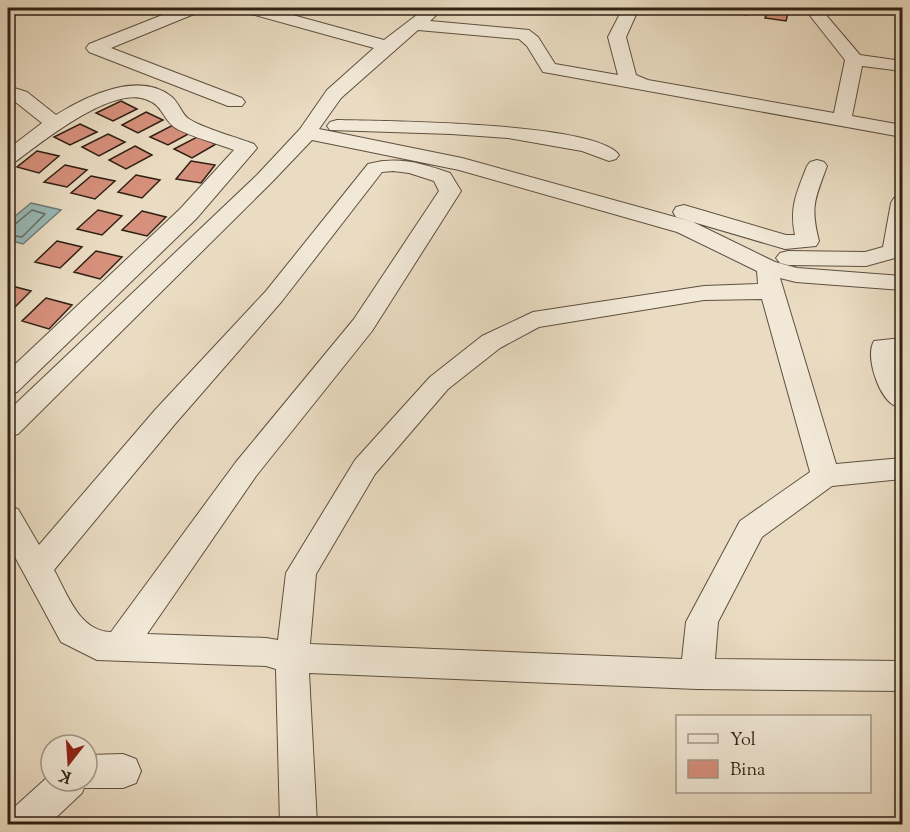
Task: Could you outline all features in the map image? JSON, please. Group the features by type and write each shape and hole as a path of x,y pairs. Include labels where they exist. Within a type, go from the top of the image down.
{"street":[{"path":"194,8 95,48 235,102"},
{"path":"250,8 387,46"},
{"path":"8,427 264,179 309,129 334,94 387,46 436,8"},
{"path":"631,8 617,37 628,78 643,85"},
{"path":"812,8 854,60 903,66"},
{"path":"414,25 523,34 533,39 544,63 549,68 903,131"},
{"path":"842,120 854,60"},
{"path":"8,158 54,123 118,93 139,89 174,108 181,123 247,148 188,214 8,386"},
{"path":"8,92 21,96 54,123"},
{"path":"309,129 361,127 490,129 549,138 601,150 609,155"},
{"path":"361,127 461,151 522,162 775,264 866,259 894,251 903,202"},
{"path":"309,129 462,164 685,227 796,275 903,283"},
{"path":"36,570 165,417 274,296 375,168 389,164 410,167 443,177 450,190 363,325 246,469 119,648"},
{"path":"298,825 292,658 301,573 364,467 439,383 491,342 533,320 704,293 775,264 808,241 802,217 805,198 817,166"},
{"path":"775,264 825,476"},
{"path":"903,346 883,347 887,377 903,398"},
{"path":"697,674 702,622 751,529 825,476 903,469"},
{"path":"8,517 72,632 97,646 266,652 292,658 697,674 887,674 903,676"},
{"path":"99,772 123,771"},
{"path":"23,825 56,793"}],"water":[{"path":"31,203 61,210 23,244 8,240 8,222"}],"building":[{"path":"729,8 750,8 747,15 727,12"},
{"path":"769,8 789,9 786,21 765,18"},
{"path":"121,101 137,109 113,121 96,113"},
{"path":"146,112 163,120 138,133 122,125"},
{"path":"80,124 97,132 70,145 54,137"},
{"path":"175,124 192,132 168,145 150,137"},
{"path":"108,134 125,142 99,156 82,147"},
{"path":"199,136 216,144 192,158 174,149"},
{"path":"135,146 152,155 126,169 109,160"},
{"path":"37,151 59,156 39,173 17,167"},
{"path":"191,161 215,165 201,183 176,179"},
{"path":"65,165 87,170 67,187 44,182"},
{"path":"136,175 160,180 142,198 118,192"},
{"path":"91,176 115,181 95,199 71,193"},
{"path":"98,210 122,216 102,235 77,229"},
{"path":"142,211 166,217 147,236 122,230"},
{"path":"57,241 82,247 60,268 35,262"},
{"path":"96,251 122,257 100,279 74,272"},
{"path":"8,285 31,291 8,314"},
{"path":"46,298 72,305 49,329 22,321"}]}
